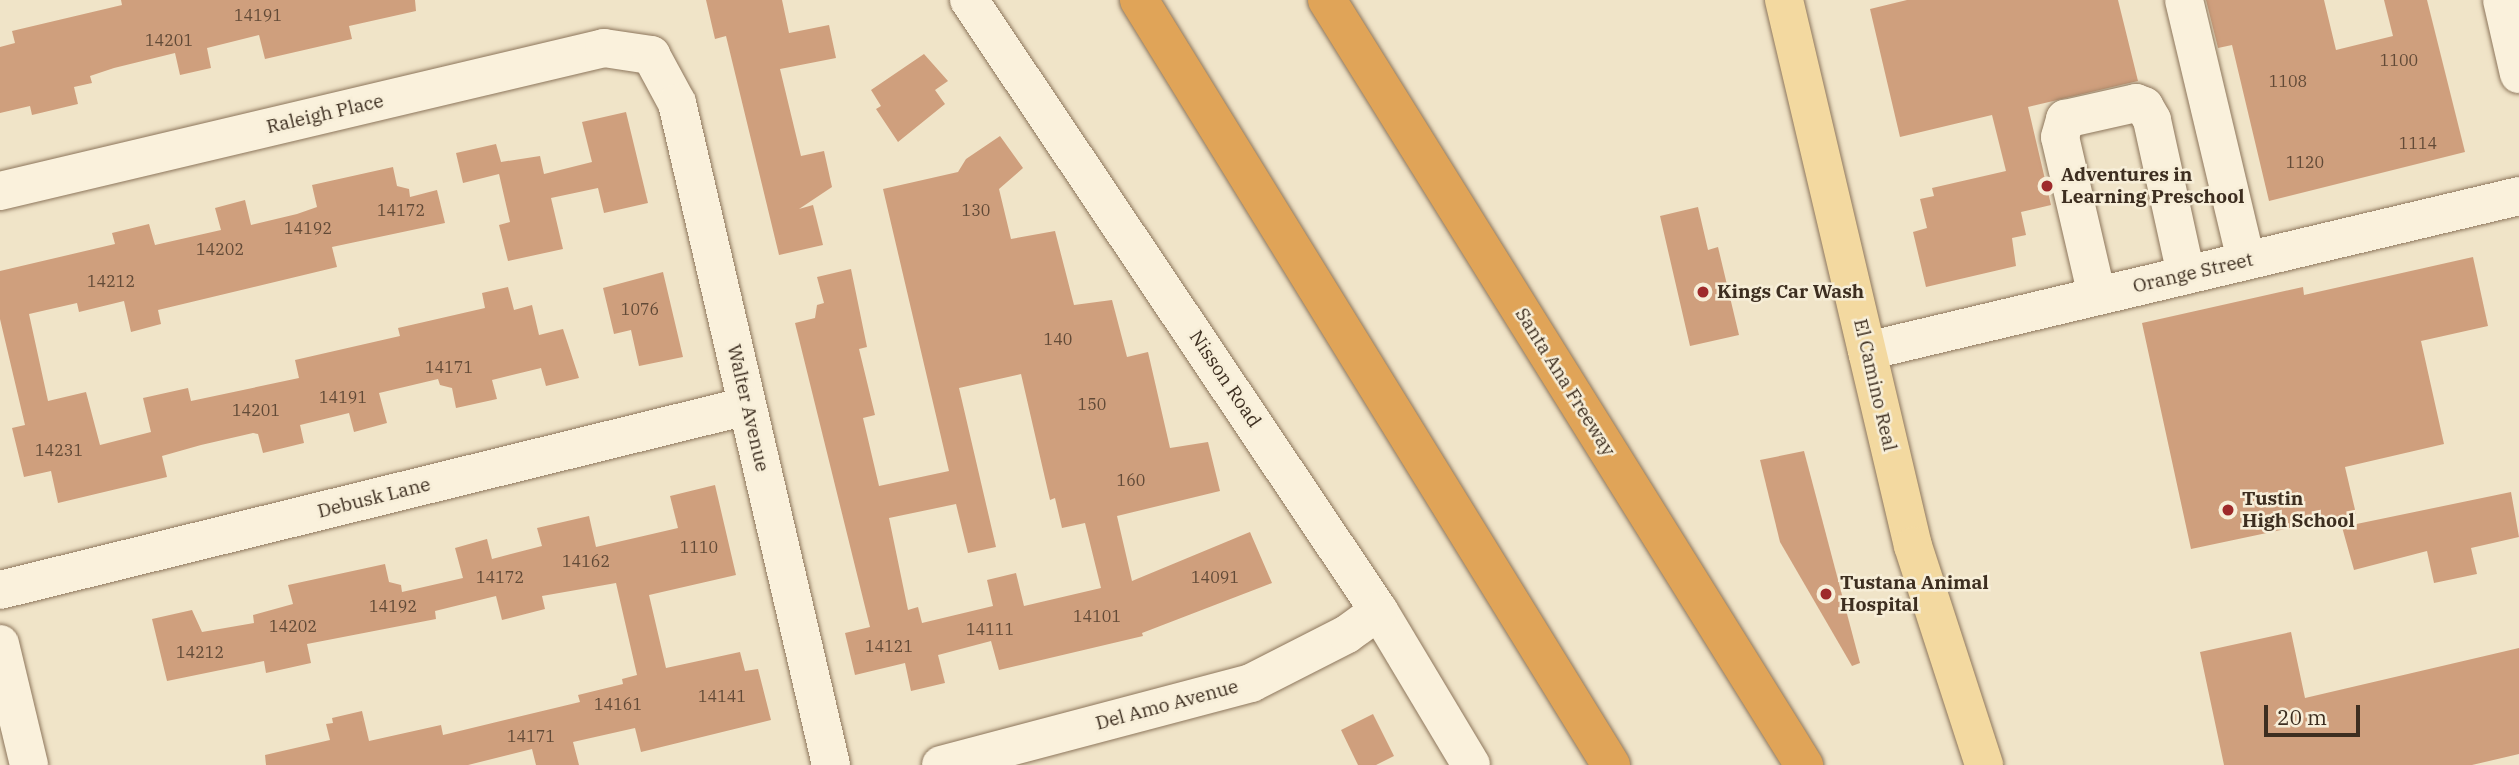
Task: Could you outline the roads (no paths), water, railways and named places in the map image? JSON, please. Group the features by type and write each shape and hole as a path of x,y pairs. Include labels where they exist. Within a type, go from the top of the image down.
{"highway":[{"path":"1139,0 1611,765"},
{"name":"Santa Ana Freeway","path":"1327,0 1804,765"}],"main road":[{"name":"El Camino Real","path":"1784,0 1913,546 1984,765"}],"street":[{"name":"Nisson Road","path":"969,0 1379,611 1471,765"},
{"path":"2184,0 2246,261"},
{"path":"2502,0 2519,74"},
{"name":"Raleigh Place","path":"0,191 604,48 651,55"},
{"name":"Walter Avenue","path":"651,55 677,103 831,765"},
{"path":"2097,296 2060,137 2065,119 2136,103 2144,106 2152,120 2186,275"},
{"name":"Orange Street","path":"1867,351 2519,196"},
{"name":"Debusk Lane","path":"0,590 747,406"},
{"name":"Del Amo Avenue","path":"941,765 1251,683 1347,634 1379,611"},
{"path":"0,644 29,765"}],"place":[{"name":"Adventures in Learning Preschool","path":"2047,186"},
{"name":"Kings Car Wash","path":"1703,292"},
{"name":"Tustin High School","path":"2228,510"},
{"name":"Tustana Animal Hospital","path":"1826,594"}]}
